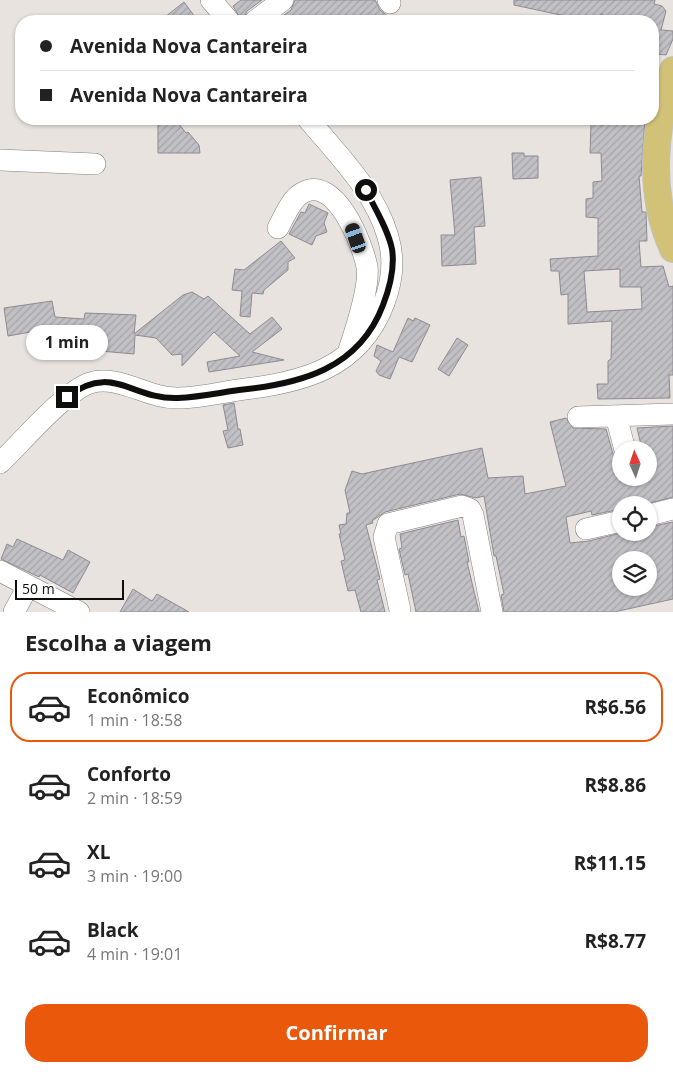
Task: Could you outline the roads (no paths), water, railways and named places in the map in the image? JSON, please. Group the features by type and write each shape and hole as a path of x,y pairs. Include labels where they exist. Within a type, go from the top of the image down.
{"main road":[{"path":"673,70 666,117 656,153 662,218 673,249"}],"street":[{"path":"211,0 224,15"},
{"path":"263,15 282,0"},
{"path":"0,464 67,397 91,383 112,382 163,398 205,396 264,388 335,366 347,357 372,328 382,310 390,288 392,251 388,235 366,190 313,125"},
{"path":"0,160 95,164"},
{"path":"278,228 291,206 302,193 317,190 334,199 351,223 367,269 360,314 347,357"},
{"path":"578,417 673,414"},
{"path":"616,416 623,441"},
{"path":"400,610 384,537 386,527 388,524 462,506 470,509 473,515 492,612"},
{"path":"657,512 673,509"},
{"path":"586,529 612,523"},
{"path":"0,571 79,612"},
{"path":"14,612 28,586"}]}
